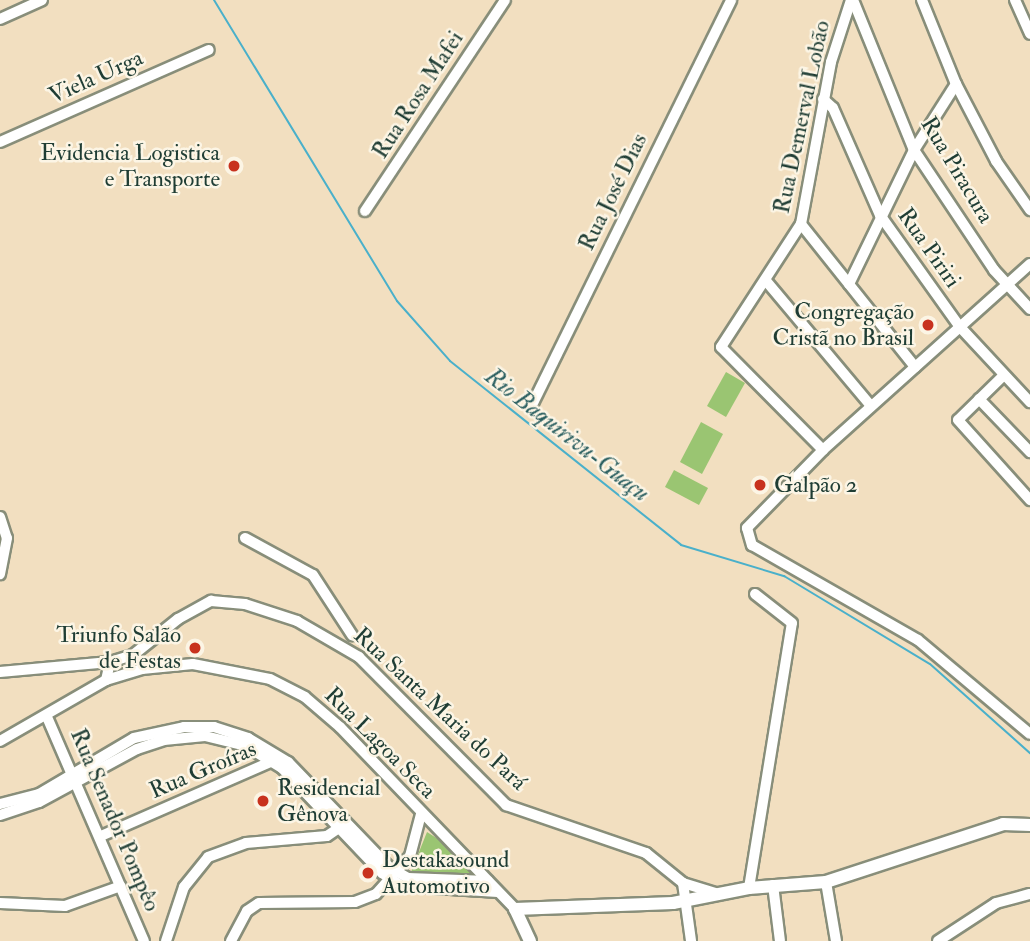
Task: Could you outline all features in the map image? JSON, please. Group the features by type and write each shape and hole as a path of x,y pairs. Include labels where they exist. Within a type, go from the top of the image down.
{"main road":[{"path":"515,909 685,902 716,893 749,888 826,883 1003,824 1030,825"},
{"name":"Rua Lagoa Seca","path":"515,909 530,941"}],"street":[{"path":"0,19 42,0"},
{"name":"Rua Rosa Mafei","path":"365,211 505,0"},
{"name":"Rua José Dias","path":"533,402 731,0"},
{"name":"Rua Demerval Lobão","path":"823,450 721,347 767,282 801,224 824,99 852,0"},
{"name":"Rua Piracura","path":"852,0 914,150 1007,285 1030,309"},
{"path":"922,0 956,84 996,161 1030,210"},
{"path":"1015,0 1030,34"},
{"name":"Viela Urga","path":"0,142 209,50"},
{"path":"849,284 880,215 914,150 956,84"},
{"name":"Rua Piriri","path":"824,99 833,108 880,215 960,327 1030,402"},
{"path":"801,224 915,367"},
{"path":"1030,264 823,450 747,528 747,537 752,545 918,640 1030,734"},
{"path":"767,282 871,406"},
{"path":"1004,375 958,420 1030,500"},
{"path":"979,399 1030,452"},
{"path":"0,517 7,538 0,574"},
{"path":"245,538 313,576 352,635 359,657"},
{"path":"749,888 792,623 755,594"},
{"name":"Rua Santa Maria do Pará","path":"133,656 178,619 211,601 267,610 344,646 359,657 506,806 646,853 683,883 716,893"},
{"path":"344,646 352,635"},
{"path":"0,672 110,662 133,656 147,668"},
{"path":"106,680 110,662"},
{"name":"Rua Lagoa Seca","path":"0,741 47,717 106,680 147,668 221,667 286,687 340,727 515,909"},
{"name":"Rua Senador Pompêo","path":"47,717 76,777 144,941"},
{"path":"0,804 29,799 136,749 181,737 205,736 238,743 277,759 395,876 417,880 488,881"},
{"path":"277,759 339,828 415,890 498,892"},
{"name":"Rua Groíras","path":"101,836 277,759"},
{"path":"0,815 76,777"},
{"path":"231,941 253,905 355,902 376,894 395,876 413,849 421,814"},
{"path":"166,941 184,887 208,857 246,843 327,836 339,828"},
{"path":"683,883 691,941"},
{"path":"826,883 836,941"},
{"path":"773,885 780,941"},
{"path":"0,903 65,906 121,886"},
{"path":"938,941 996,903 1030,894"}],"green space":[{"path":"726,372 745,383 726,417 707,406"},
{"path":"701,422 723,434 702,474 680,462"},
{"path":"674,470 708,488 699,505 665,487"},
{"path":"427,832 438,839 473,875 411,872"}],"waterway":[{"name":"Rio Baquirivu-Guaçu","path":"214,0 397,301 450,361 681,545 784,576 930,664 1030,753"}],"place":[{"name":"Evidencia Logistica e Transporte","path":"234,166"},
{"name":"Congregação Cristã no Brasil","path":"928,325"},
{"name":"Galpão 2","path":"760,485"},
{"name":"Triunfo Salão de Festas","path":"195,648"},
{"name":"Residencial Gênova","path":"263,801"},
{"name":"Destakasound Automotivo","path":"368,873"}]}
